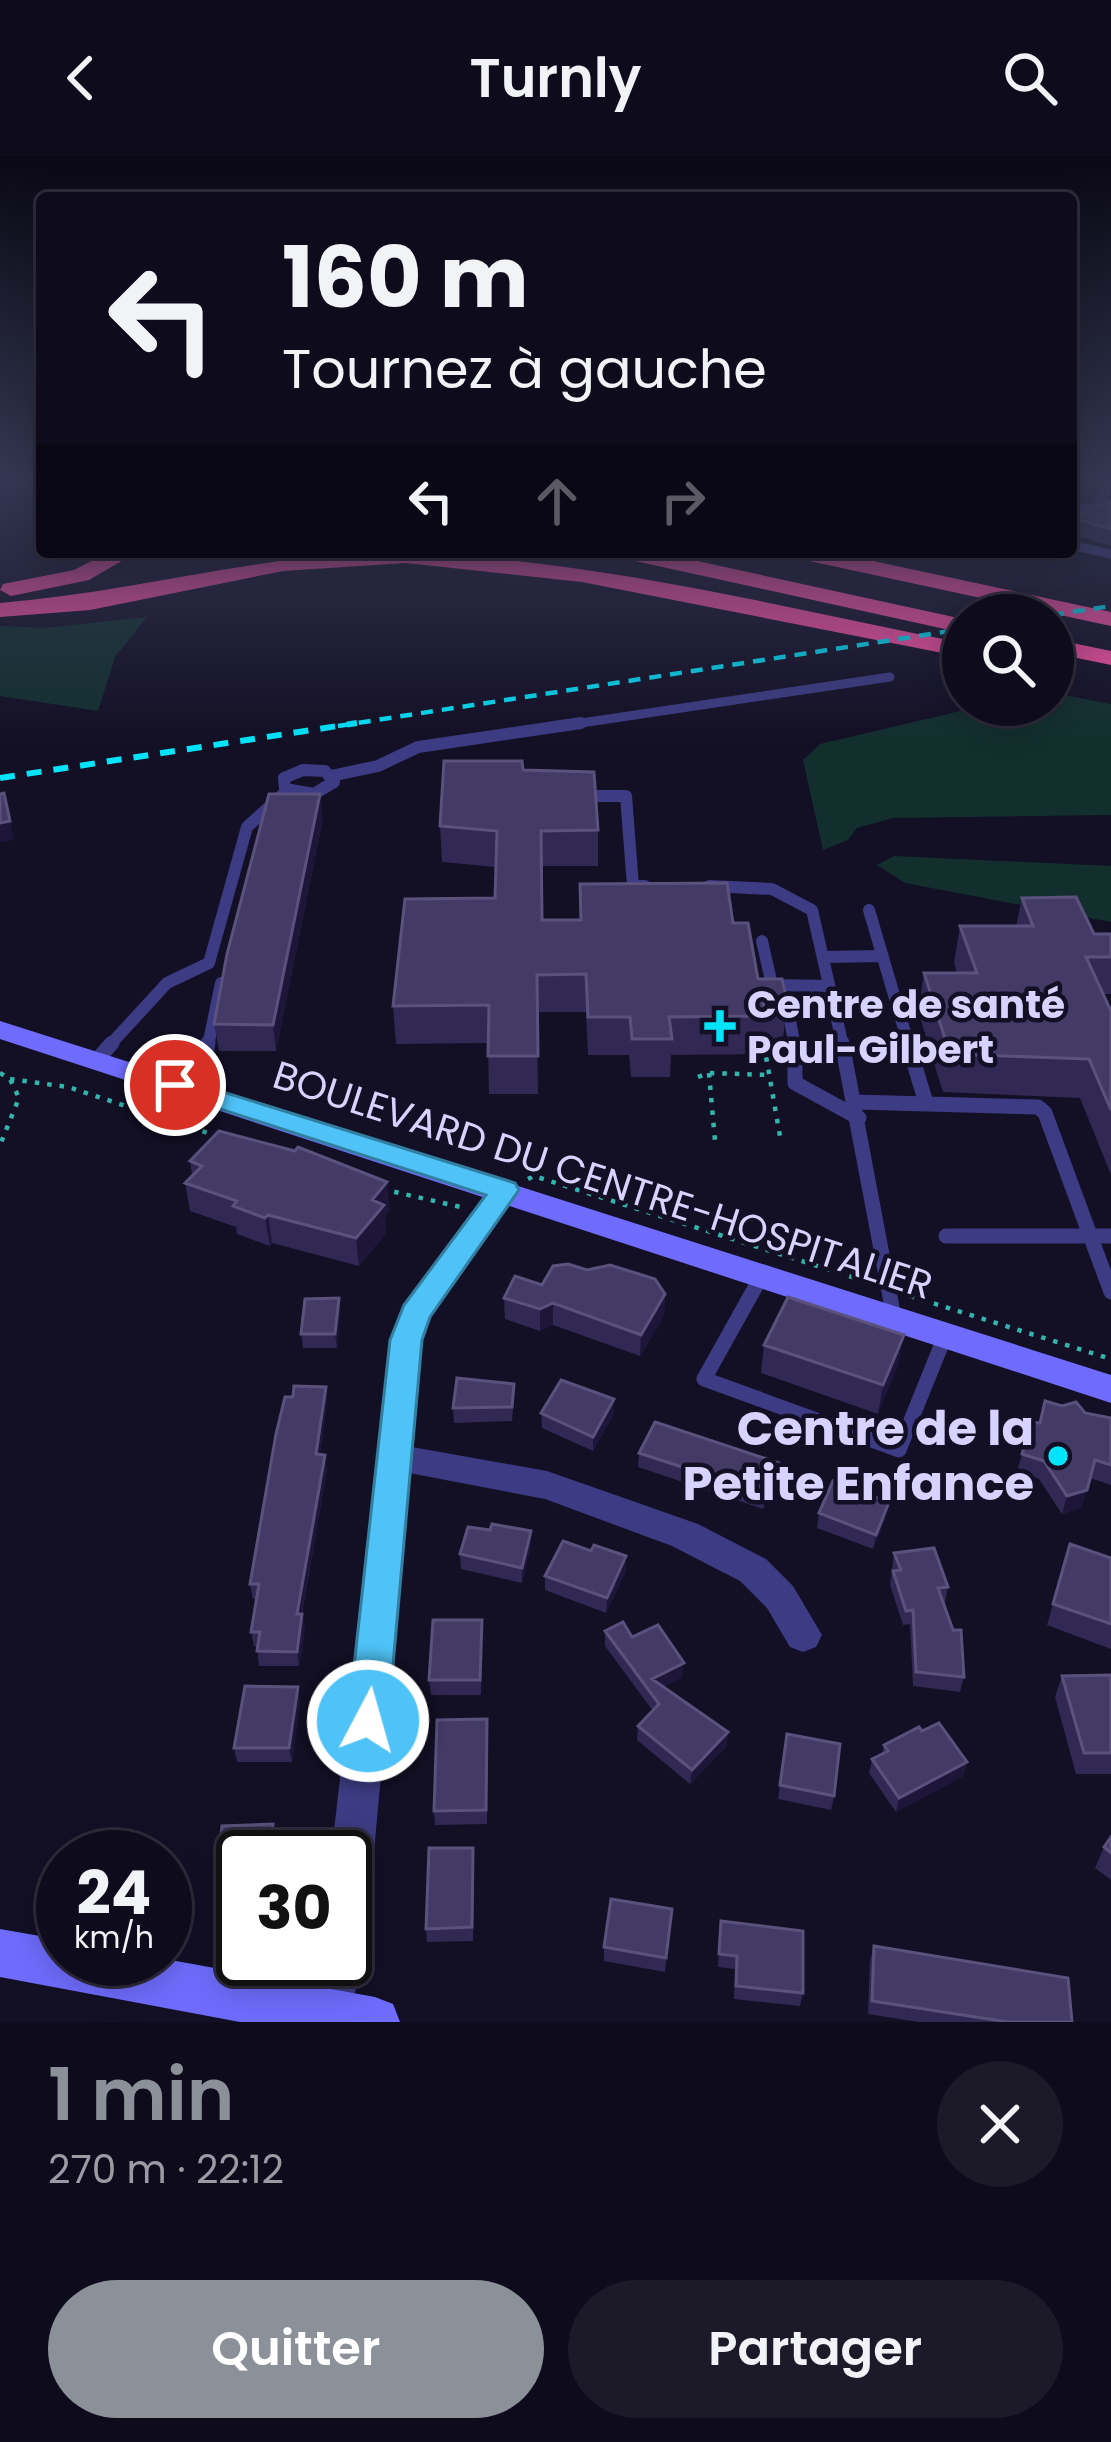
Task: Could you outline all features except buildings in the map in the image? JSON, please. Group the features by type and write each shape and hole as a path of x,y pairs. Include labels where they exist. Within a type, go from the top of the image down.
{"highway":[{"path":"0,590 81,575 95,568"},
{"path":"0,610 90,603 264,568"},
{"path":"523,568 581,574 942,645"},
{"path":"600,568 942,644"},
{"path":"699,568 942,621"},
{"path":"809,568 942,598"},
{"path":"878,568 1111,616"},
{"path":"932,568 1111,616"},
{"path":"1074,626 1111,634"},
{"path":"1074,650 1111,658"},
{"path":"1074,671 1111,679"}],"street":[{"name":"BOULEVARD DU CENTRE-HOSPITALIER","path":"0,1030 175,1085 496,1202 761,1276 891,1304 945,1336 1111,1389"},
{"path":"355,1830 406,1340 416,1314 496,1202"},
{"path":"394,1457 547,1485 685,1535 753,1570 780,1598 803,1635"},
{"path":"0,1953 344,2019 341,1986"}],"lane":[{"path":"288,790 282,782 295,771 319,770 332,776 378,766 418,747 890,676"},
{"path":"96,1061 167,983 209,964 247,827 288,790 321,792 332,785 332,776"},
{"path":"559,796 626,796 633,886 654,886"},
{"path":"695,886 772,890 812,910 857,1110 891,1304"},
{"path":"869,910 926,1102"},
{"path":"762,941 772,985 791,1026 795,1083 857,1110 926,1102 1030,1104 1045,1113 1111,1292"},
{"path":"823,957 882,956"},
{"path":"175,1085 206,1054 221,983"},
{"path":"772,985 829,986"},
{"path":"946,1236 1111,1237"},
{"path":"761,1276 704,1379 899,1450 945,1336"}],"path":[{"path":"764,1045 781,1142"},
{"path":"0,1073 10,1079 68,1087 222,1137"},
{"path":"709,1073 715,1141"},
{"path":"698,1077 769,1074 795,1083"},
{"path":"0,1145 19,1098 10,1079"},
{"path":"378,1188 423,1202 496,1202 534,1176 891,1304 1111,1359"}],"green space":[{"path":"147,617 115,657 98,711 0,696 0,626 43,628"},
{"path":"1074,697 1111,704 1111,815 893,818 857,828 848,840 823,850 803,760 820,744 942,715 942,726 1074,726"},
{"path":"894,856 1111,866 1111,922 905,883 877,865"}],"railway":[{"path":"1074,612 1111,606"},
{"path":"338,726 942,632"},
{"path":"0,778 357,723"}],"place":[{"name":"Centre de santé Paul-Gilbert","path":"720,1026"},
{"name":"Centre de la Petite Enfance","path":"1058,1456"}],"route":[{"path":"175,1085 505,1190 416,1314 406,1340 368,1721"}]}
